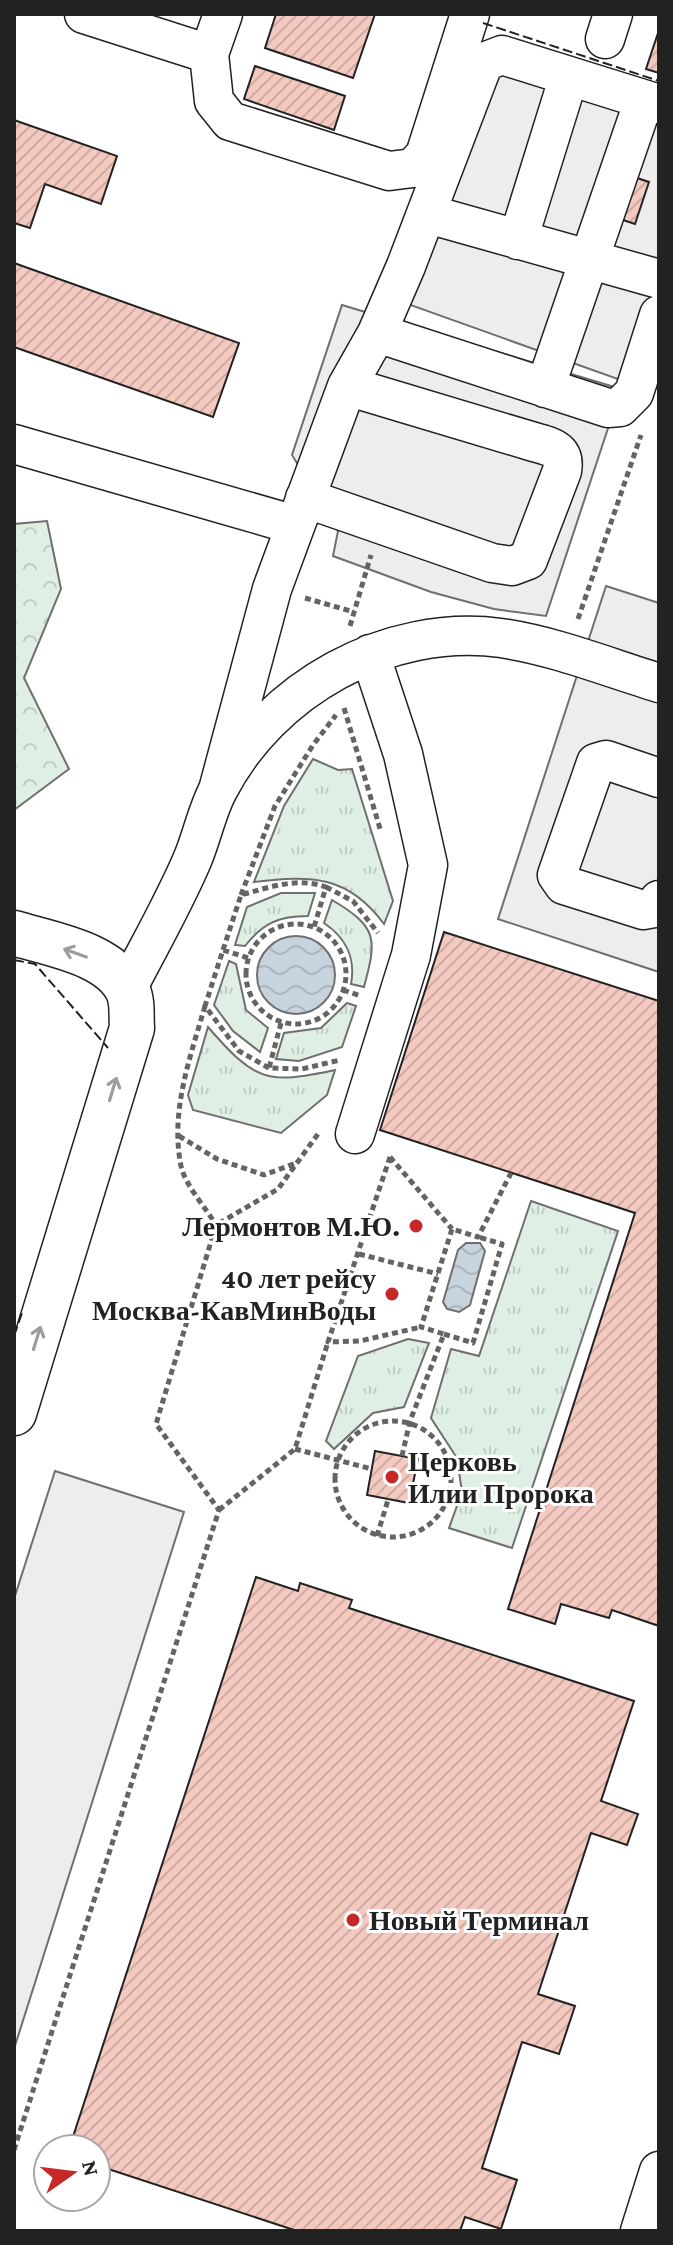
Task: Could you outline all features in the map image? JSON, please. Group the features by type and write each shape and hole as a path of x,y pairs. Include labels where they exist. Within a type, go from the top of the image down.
{"main road":[{"path":"14,933 97,962 127,989 132,1028 14,1413"}],"lane":[{"path":"84,14 209,54"},
{"path":"223,14 209,54 214,101 230,121 389,171 413,168"},
{"path":"406,266 403,222 413,168 425,155 470,14"},
{"path":"127,989 192,860 218,790 272,589 347,386 377,333 428,214 484,62 502,55 651,102 589,261 545,388"},
{"path":"518,240 569,76"},
{"path":"428,214 659,279"},
{"path":"377,333 608,408 627,403 659,315"},
{"path":"14,444 300,511 382,524 500,565 522,564 528,560 556,486 563,458 556,449 347,386"},
{"path":"218,790 245,750 302,689 358,644 462,636 499,638 566,654 659,683"},
{"path":"338,1132 411,955 428,865 403,754 358,644"},
{"path":"659,778 606,760 596,763 557,875 564,885 643,910 654,908 659,900"},
{"path":"640,2231 659,2171"}],"path":[{"path":"566,654 642,430"},
{"path":"358,644 354,612 382,524"},
{"path":"302,597 354,612"},
{"path":"216,1225 181,1168 178,1102 241,895 275,806 313,745 344,706 381,835"},
{"path":"241,895 280,884 310,882 353,901 373,923 382,940 385,931"},
{"path":"314,927 326,887"},
{"path":"290,924 314,927 334,941 342,955 346,971 343,990 332,1009 321,1017 309,1023 281,1023 258,1007 250,996 245,980 248,958 262,936 275,927 290,924"},
{"path":"223,950 248,958"},
{"path":"358,1009 367,982"},
{"path":"343,990 362,996"},
{"path":"205,1006 239,1051 269,1068 302,1069 344,1059 340,1074"},
{"path":"269,1068 281,1023"},
{"path":"219,1510 156,1424 216,1225 278,1189 297,1163 338,1132"},
{"path":"179,1136 217,1159 264,1175 297,1163"},
{"path":"14,2150 219,1510 295,1449 328,1342 390,1157 452,1229 502,1244 473,1343 421,1327 360,1341 328,1342"},
{"path":"478,1237 511,1173"},
{"path":"421,1327 452,1229"},
{"path":"359,1254 438,1274"},
{"path":"402,1456 410,1421 444,1334"},
{"path":"410,1421 430,1433 443,1448 450,1465 449,1495 435,1520 419,1532 377,1536 348,1515 338,1499 335,1479 337,1460 346,1444 363,1429 377,1422 410,1421"},
{"path":"295,1449 372,1469"},
{"path":"413,1485 449,1495"},
{"path":"377,1536 388,1500"}],"green space":[{"path":"47,521 61,589 24,678 69,769 14,810 14,524"},
{"path":"313,759 338,770 352,769 393,901 384,924 357,896 327,882 293,879 254,882 284,806"},
{"path":"281,893 315,893 308,916 272,922 245,946 235,945 247,907"},
{"path":"332,900 358,918 370,936 371,957 364,987 351,984 352,965 348,949 324,923"},
{"path":"229,961 236,964 246,1010 268,1028 260,1052 233,1031 214,1005"},
{"path":"347,1003 356,1006 342,1047 299,1061 276,1059 284,1033 321,1028"},
{"path":"208,1027 238,1059 263,1074 293,1077 335,1070 327,1095 281,1133 193,1110 188,1095"},
{"path":"531,1201 618,1231 512,1548 449,1528 462,1492 457,1458 431,1418 451,1349 479,1356"},
{"path":"408,1339 429,1343 404,1407 373,1413 334,1449 326,1441 358,1356"}],"shaded area":[{"path":"488,42 659,94 659,341 643,388 402,302"},
{"path":"342,305 621,389 546,616 494,609 431,592 333,556 338,531 292,455"},
{"path":"606,586 659,603 659,972 498,919"},
{"path":"55,1471 184,1512 14,2049 14,1599"}],"water":[{"path":"296,936 311,939 324,947 332,960 335,975 332,990 324,1003 311,1011 296,1014 281,1011 268,1003 260,990 257,975 260,960 268,947 281,939"},
{"path":"466,1243 480,1243 485,1251 470,1305 459,1312 447,1309 443,1302 458,1250"}],"building":[{"path":"276,14 375,14 353,78 265,48"},
{"path":"659,30 659,73 646,69"},
{"path":"255,66 345,96 334,130 244,99"},
{"path":"14,120 117,156 101,204 45,184 30,228 14,223"},
{"path":"628,175 649,182 635,224 614,217"},
{"path":"14,263 239,343 213,417 14,347"},
{"path":"444,932 659,1001 659,1626 612,1610 609,1618 561,1604 555,1624 508,1609 635,1213 380,1130"},
{"name":"Церковь Илии Пророка","path":"375,1451 418,1459 409,1503 367,1495"},
{"name":"Новый Терминал","path":"256,1577 298,1591 300,1583 352,1600 349,1608 634,1701 601,1801 638,1814 627,1845 591,1833 538,1994 575,2006 559,2054 522,2042 482,2168 517,2180 501,2229 465,2217 460,2231 297,2231 112,2170 112,2133 74,2133"}],"fence":[{"path":"483,23 659,81"},
{"path":"14,960 35,964 108,1048"},
{"path":"14,1336 23,1310"}],"place":[{"name":"Лермонтов М.Ю.","path":"416,1226"},
{"name":"40 лет рейсу Москва-КавМинВоды","path":"392,1294"},
{"name":"Церковь Илии Пророка","path":"392,1477"},
{"name":"Новый Терминал","path":"353,1920"}]}
